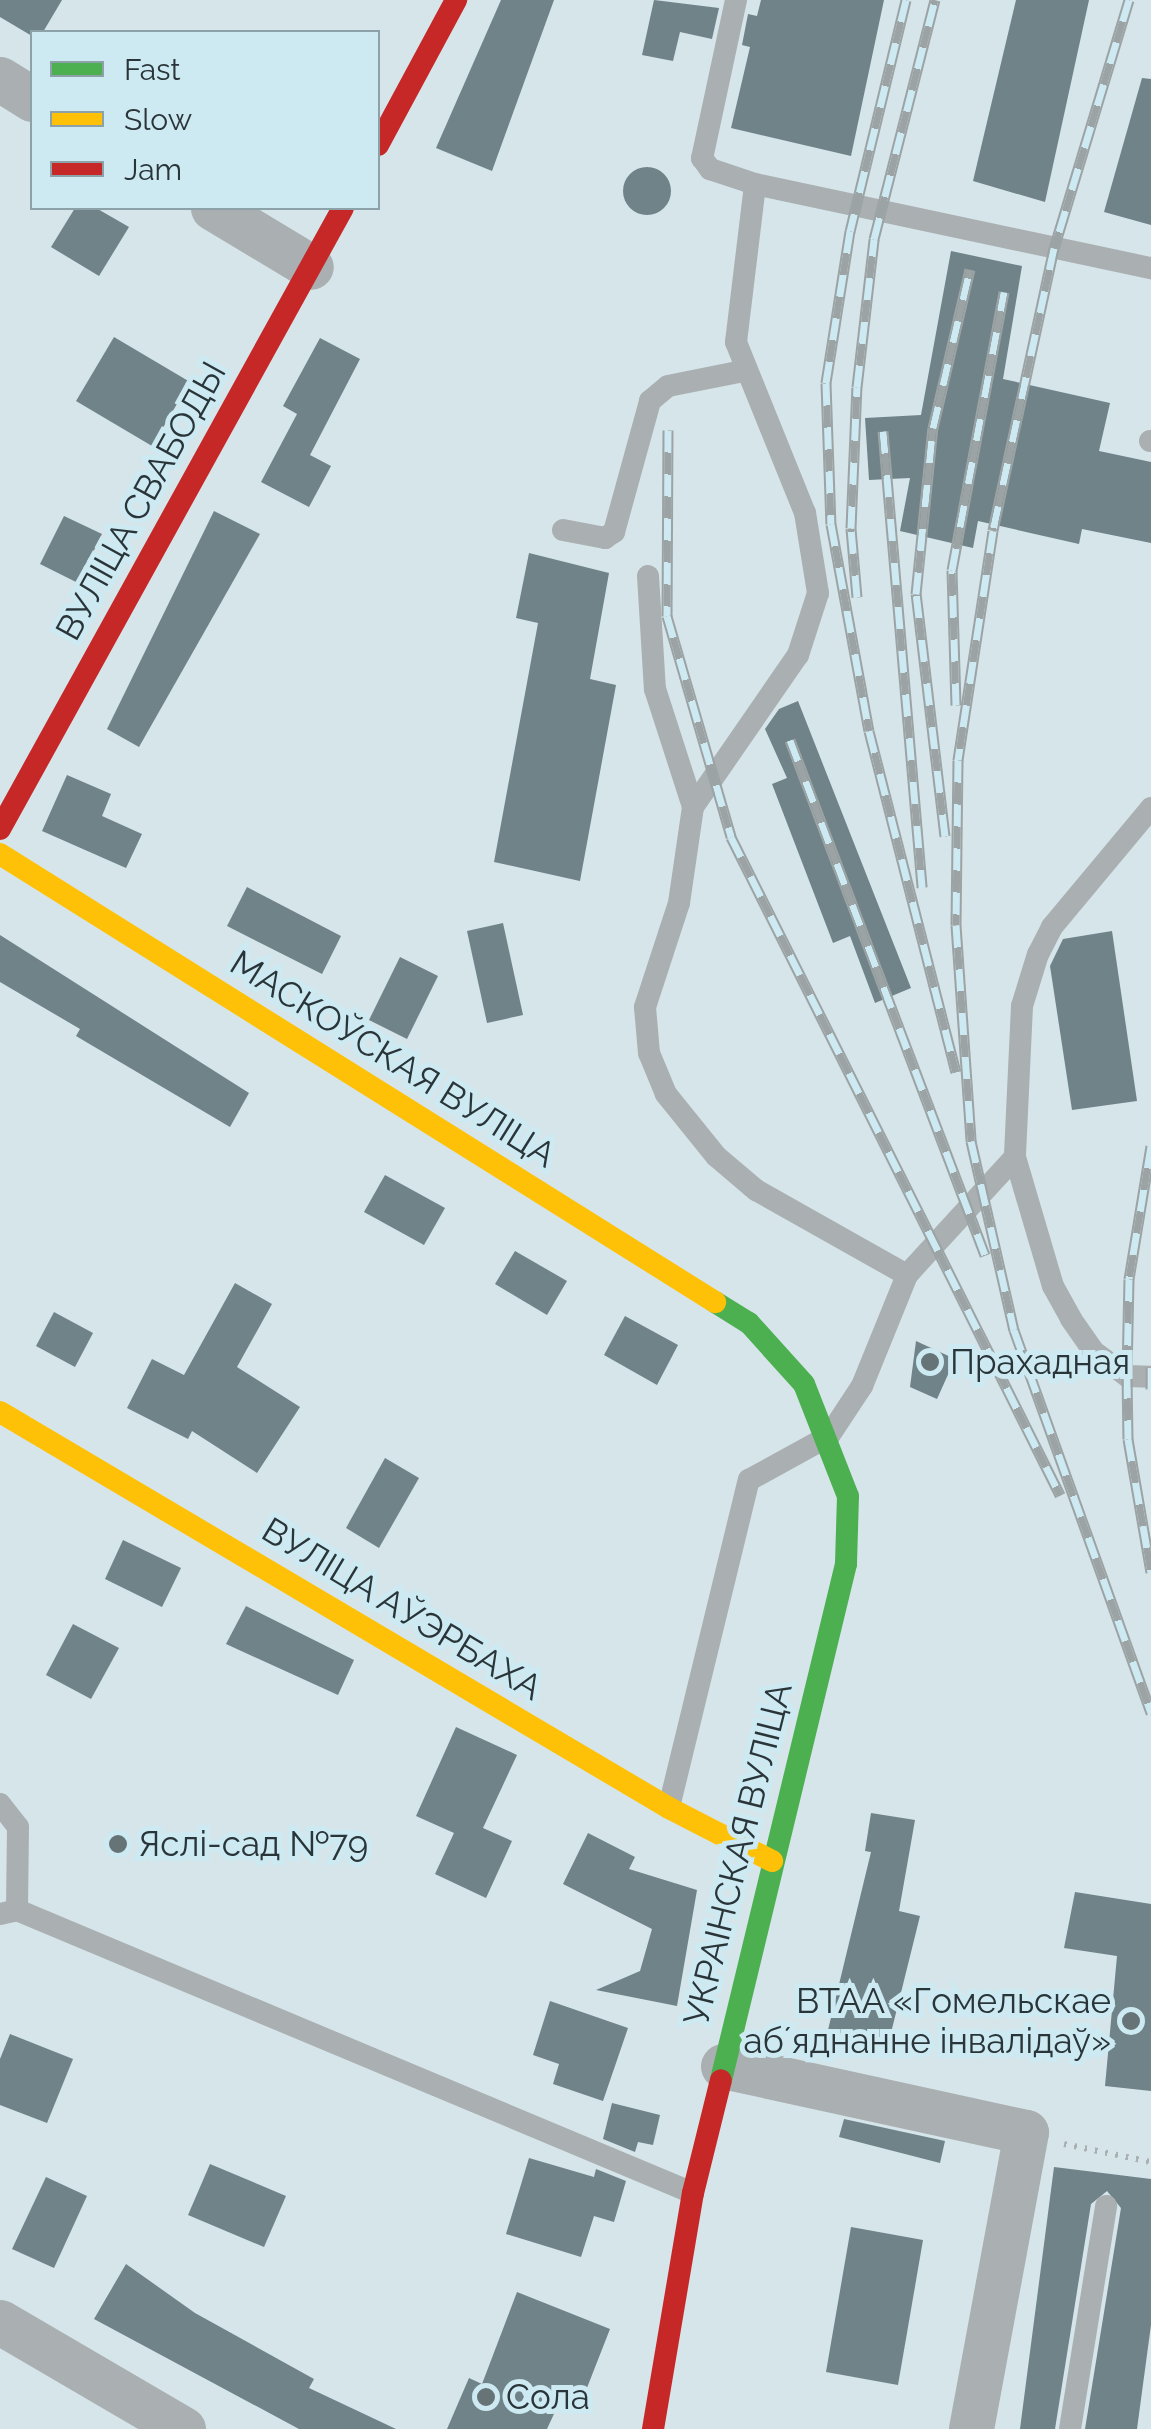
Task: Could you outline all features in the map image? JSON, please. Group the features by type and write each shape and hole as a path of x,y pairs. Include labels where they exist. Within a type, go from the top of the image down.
{"street":[{"path":"380,141 456,0"},
{"path":"0,79 30,98"},
{"path":"215,210 311,267"},
{"name":"ВУЛІЦА СВАБОДЫ","path":"0,829 343,210"},
{"name":"МАСКОЎСКАЯ ВУЛІЦА","path":"0,854 749,1323"},
{"name":"УКРАІНСКАЯ ВУЛІЦА","path":"653,2429 693,2193 846,1564 848,1496 829,1436 804,1384 749,1323"},
{"name":"ВУЛІЦА АЎЭРБАХА","path":"0,1412 668,1808 772,1861"},
{"path":"723,2066 1026,2132 971,2429"},
{"path":"0,2322 183,2429"}],"lane":[{"path":"736,0 702,158 726,177 1151,268"},
{"path":"754,184 734,316 744,371 805,514 818,593 798,655 693,807 678,903 645,1008 649,1053 666,1094 716,1156 756,1190 907,1275"},
{"path":"563,530 605,538 614,532 650,401 668,386 744,371"},
{"path":"648,576 655,689 693,807"},
{"path":"1151,808 1052,927 1038,954 1020,1028 1014,1157 1053,1286 1071,1319 1093,1352 1127,1376 1151,1377"},
{"path":"668,1808 749,1480 829,1436 862,1386 907,1275 1014,1157"},
{"path":"0,1804 18,1828 9,1912 693,2193"},
{"path":"1070,2429 1106,2206"}],"path":[{"path":"1096,2153 1151,2162"}],"building":[{"path":"0,0 62,0 44,30 30,30 30,35 0,17"},
{"path":"501,0 554,0 492,171 436,148"},
{"path":"654,0 719,8 712,39 680,32 673,61 642,55"},
{"path":"761,0 884,0 851,156 731,128 750,47 742,45 748,14 757,16"},
{"path":"1016,0 1089,0 1045,202 973,181"},
{"path":"1142,78 1151,79 1151,225 1104,212"},
{"path":"647,167 664,174 671,191 664,208 647,215 630,208 623,191 630,174"},
{"path":"74,210 99,210 129,227 99,276 51,247"},
{"path":"951,251 1022,266 1003,379 1110,403 1099,451 1151,462 1151,543 1082,529 1079,544 978,521 973,548 900,531 910,478 869,480 865,418 921,415"},
{"path":"114,337 190,382 152,446 76,401"},
{"path":"320,338 360,359 310,455 331,466 309,507 261,482 297,414 283,406"},
{"path":"214,511 260,534 139,747 107,729"},
{"path":"64,516 102,534 78,583 40,564"},
{"path":"529,553 609,573 590,679 616,685 580,881 494,862 538,623 516,618"},
{"path":"798,701 911,988 875,1003 850,936 833,943 772,784 787,778 765,729 779,709"},
{"path":"67,775 111,794 102,816 142,834 126,868 42,831"},
{"path":"247,887 341,936 322,974 227,926"},
{"path":"503,923 523,1015 487,1023 467,931"},
{"path":"1112,931 1137,1101 1072,1110 1050,966 1063,939"},
{"path":"0,935 249,1093 230,1127 76,1036 80,1029 0,982"},
{"path":"400,957 438,976 407,1039 369,1020"},
{"path":"385,1175 445,1208 424,1245 364,1212"},
{"path":"515,1251 567,1281 547,1315 495,1284"},
{"path":"235,1283 272,1304 237,1367 300,1407 257,1473 192,1431 188,1439 127,1408 152,1359 184,1375"},
{"path":"54,1312 93,1333 75,1367 36,1346"},
{"path":"625,1316 678,1345 657,1385 604,1355"},
{"name":"Прахадная","path":"916,1341 955,1359 937,1399 910,1387"},
{"path":"385,1458 419,1478 379,1548 346,1528"},
{"path":"123,1540 181,1568 162,1607 105,1579"},
{"path":"246,1606 354,1660 338,1695 226,1644"},
{"path":"73,1624 119,1648 91,1699 46,1675"},
{"path":"456,1727 517,1755 483,1828 512,1841 486,1898 435,1874 454,1833 416,1816"},
{"path":"871,1813 915,1820 899,1911 920,1916 888,2045 828,2030 871,1852 865,1851"},
{"path":"588,1833 635,1857 629,1869 697,1890 677,2006 596,1990 640,1971 652,1929 563,1884"},
{"name":"ВТАА «Гомельскае абʼяднанне інвалідаў»","path":"1075,1892 1151,1904 1151,2091 1105,2086 1117,1956 1064,1948"},
{"path":"550,2001 628,2028 603,2101 553,2084 559,2064 533,2055"},
{"path":"10,2034 73,2059 47,2123 0,2105 0,2059"},
{"path":"612,2103 660,2115 653,2145 638,2142 635,2152 603,2139"},
{"path":"844,2119 945,2141 940,2163 839,2137"},
{"path":"529,2158 594,2177 596,2169 626,2181 614,2222 594,2216 581,2257 506,2234"},
{"path":"210,2164 286,2196 264,2247 188,2215"},
{"path":"1054,2167 1151,2179 1151,2325 1137,2429 1085,2429 1121,2208 1107,2191 1091,2204 1055,2429 1020,2429"},
{"path":"46,2177 87,2196 54,2268 12,2249"},
{"path":"851,2227 923,2240 898,2385 826,2372"},
{"path":"126,2264 195,2313 314,2379 309,2388 396,2429 299,2429 94,2319"},
{"path":"517,2292 610,2329 583,2398 565,2390 547,2429 447,2429 469,2378 482,2384"}],"railway":[{"path":"906,0 850,231 826,383 831,524 869,731 956,1072"},
{"path":"857,597 851,528 857,387 874,239 935,0"},
{"path":"1129,0 1054,248 993,531 958,760 956,925 971,1141 1014,1330 1151,1713"},
{"path":"945,836 916,594 933,428 970,269"},
{"path":"956,705 952,570 1004,292"},
{"path":"668,430 667,616 731,837 1060,1495"},
{"path":"883,431 922,887"},
{"path":"790,740 985,1255"},
{"path":"1151,1146 1129,1279 1127,1376 1128,1439 1151,1572"},
{"path":"1151,1367 1151,1389"}],"traffic: fast":[{"path":"715,1302 749,1323 804,1384 848,1496 846,1564 721,2080"}],"traffic: slow":[{"path":"0,854 715,1302"},
{"path":"0,1412 669,1808 772,1861"}],"traffic: jam":[{"path":"380,141 456,0"},
{"path":"0,829 342,210"},
{"path":"653,2429 693,2193 721,2080"}],"place":[{"name":"Прахадная","path":"930,1362"},
{"name":"Яслі-сад №79","path":"118,1844"},
{"name":"ВТАА «Гомельскае абʼяднанне інвалідаў»","path":"1131,2021"},
{"name":"Сола","path":"486,2397"}]}
